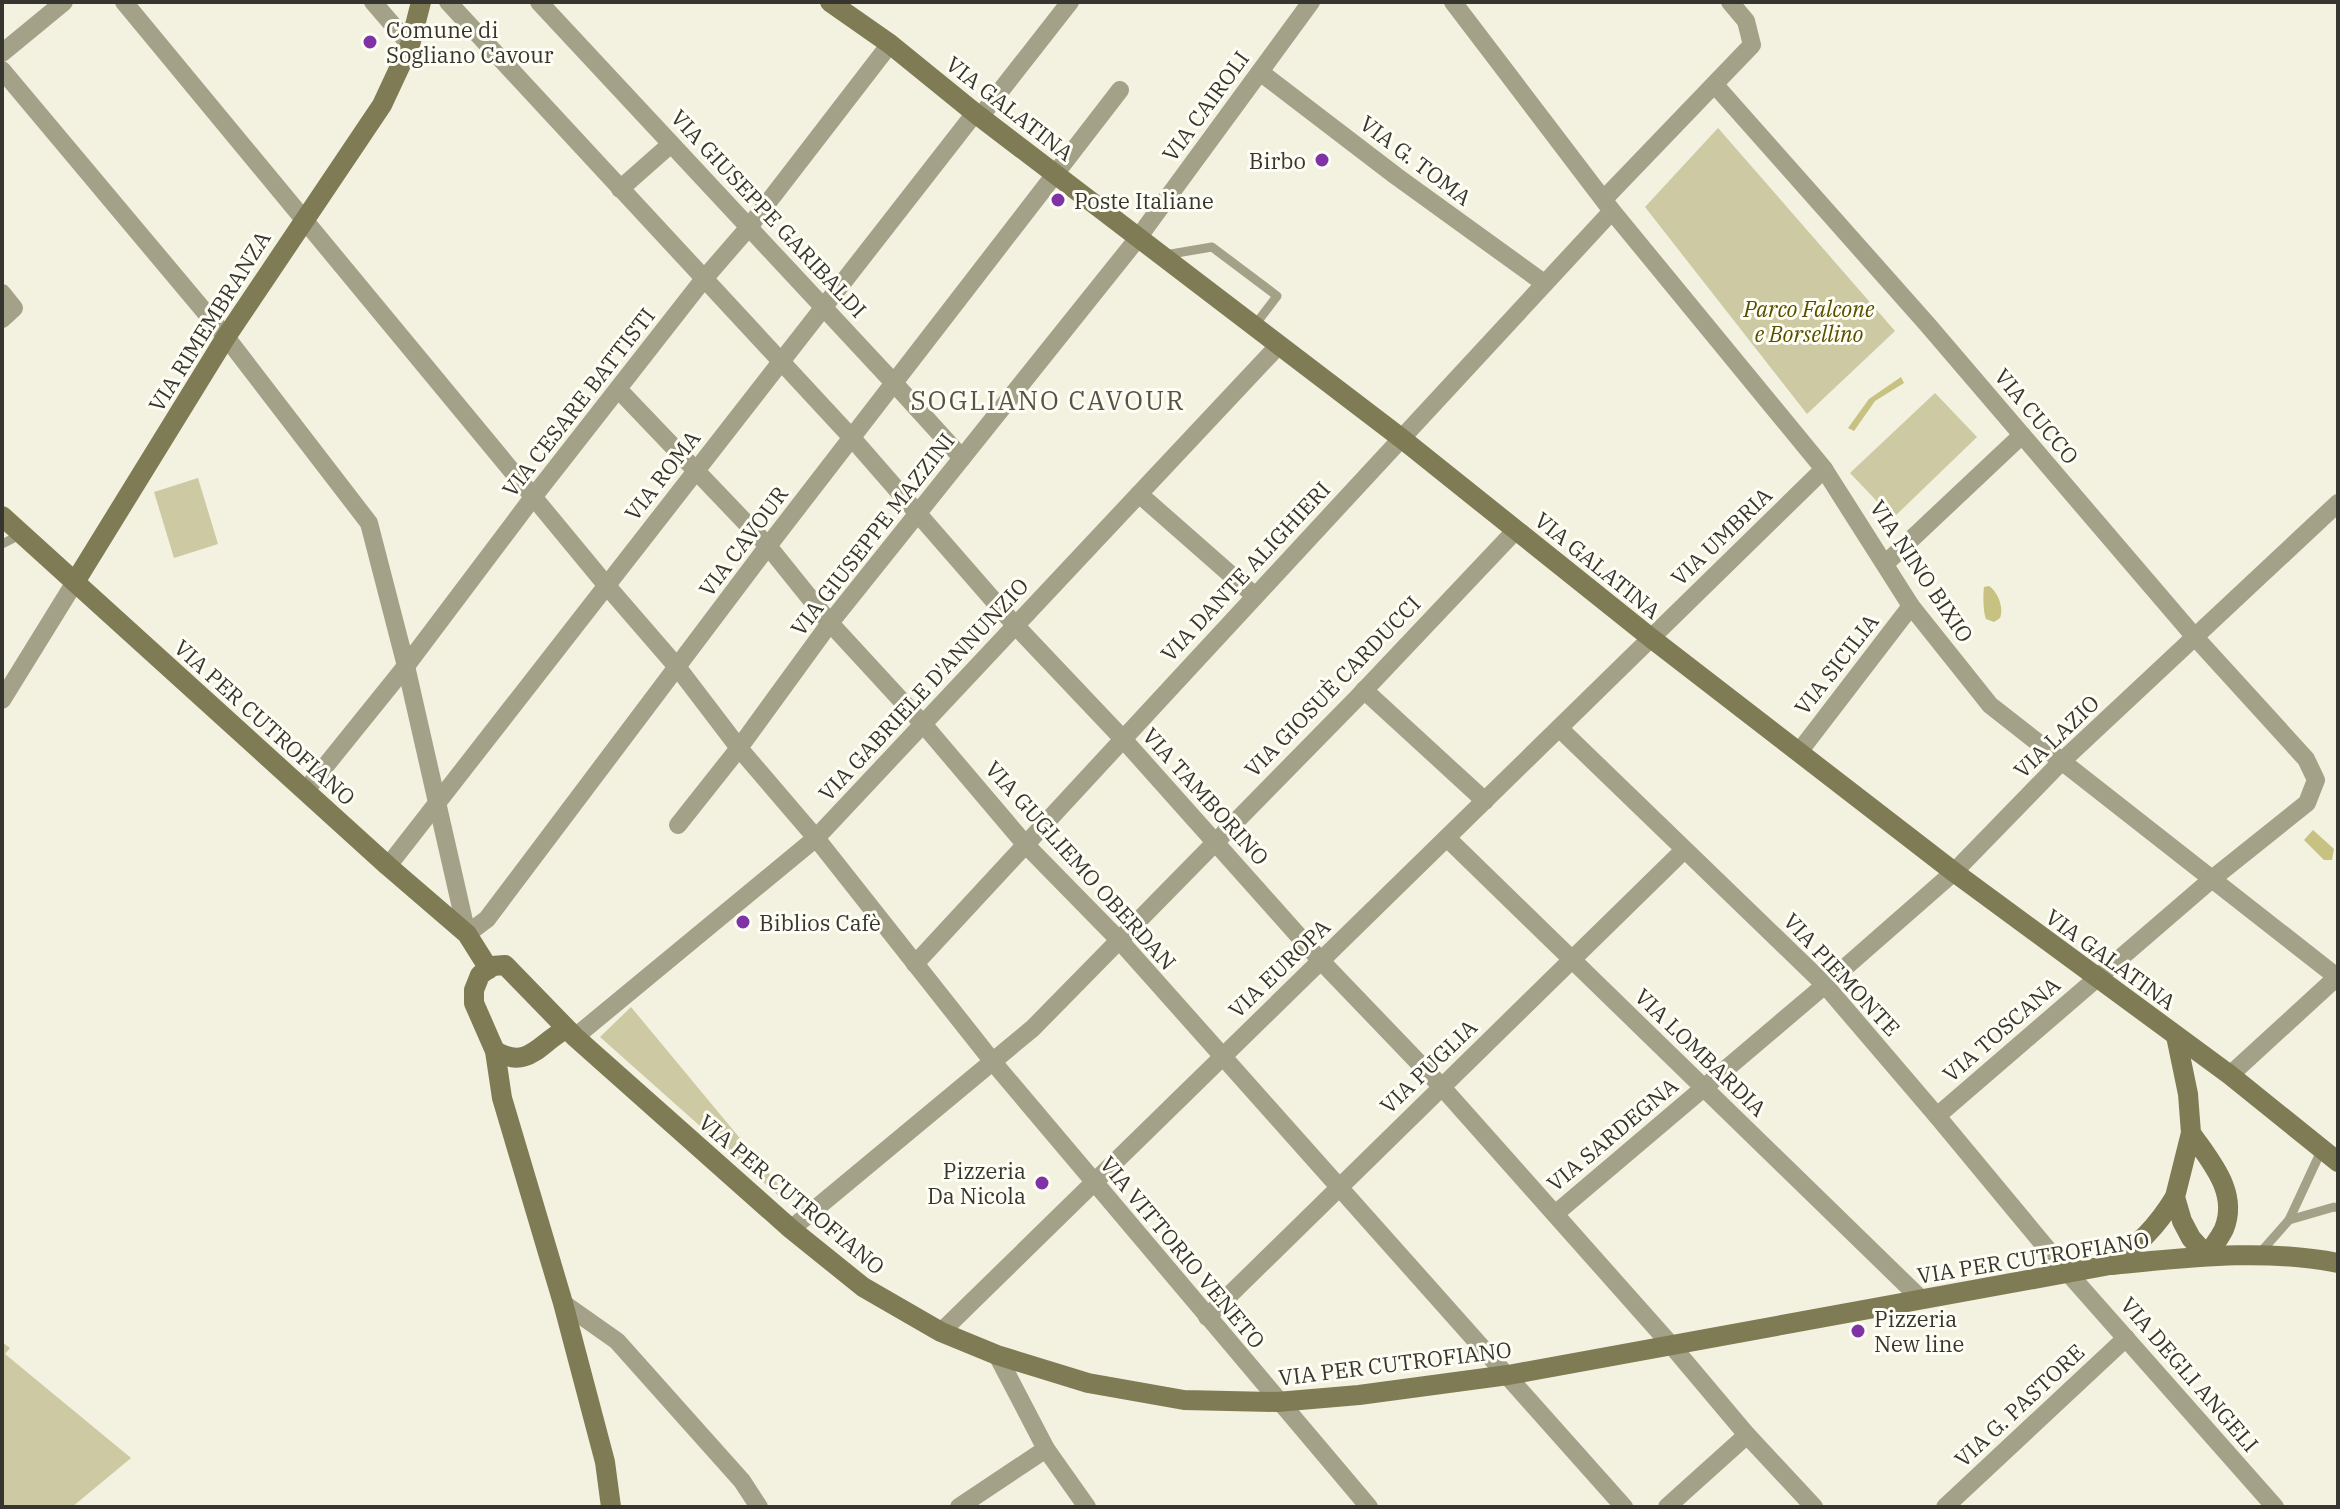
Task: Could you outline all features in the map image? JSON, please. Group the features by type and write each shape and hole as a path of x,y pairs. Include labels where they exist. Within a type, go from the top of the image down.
{"street":[{"path":"2,53 64,2"},
{"name":"VIA VITTORIO VENETO","path":"124,2 678,668 739,748 816,838 1093,1183 1369,1507"},
{"path":"373,2 410,45"},
{"name":"VIA RIMEMBRANZA","path":"75,582 226,337 382,105 410,45 421,2"},
{"name":"VIA TAMBORINO","path":"448,2 852,438 1015,625 1215,840 1321,961 1441,1086 1747,1435 1814,1507"},
{"name":"VIA GIUSEPPE GARIBALDI","path":"539,2 962,458"},
{"name":"VIA GALATINA","path":"830,2 890,44 978,115 1401,438 1651,638 1954,872 2230,1075 2330,1156"},
{"name":"VIA ROMA","path":"388,866 824,307 1070,2"},
{"name":"VIA CAIROLI","path":"1138,238 1311,2"},
{"name":"VIA NINO BIXIO","path":"1453,2 1608,205 1824,469 1911,606 1990,705 2337,977 2230,1075"},
{"name":"VIA DANTE ALIGHIERI","path":"915,964 1544,283 1608,205 1752,45 1746,21 1730,2"},
{"name":"VIA CESARE BATTISTI","path":"306,790 890,44"},
{"path":"2,70 226,337 369,523 406,666 467,934"},
{"name":"VIA G. TOMA","path":"1260,72 1544,283"},
{"name":"VIA CUCCO","path":"1715,85 1927,324 2194,636 2306,759 2316,780"},
{"name":"VIA CAVOUR","path":"467,934 487,919 768,546 1120,90"},
{"path":"620,189 671,144"},
{"name":"VIA GIUSEPPE MAZZINI","path":"678,825 739,748 830,623 1138,238"},
{"path":"2,293 14,308 2,319"},
{"name":"VIA GABRIELE D'ANNUNZIO","path":"570,1033 816,838 1279,345"},
{"name":"VIA GUGLIEMO OBERDAN","path":"618,389 768,546 830,623 924,725 1025,844 1120,941 1624,1507"},
{"path":"1886,563 2022,435"},
{"name":"VIA UMBRIA","path":"1651,638 1824,469"},
{"path":"1139,494 1255,596"},
{"name":"VIA LAZIO","path":"1954,872 2061,762 2338,503"},
{"name":"VIA PER CUTROFIANO","path":"2,516 467,934 489,969 505,965 570,1033 791,1229 863,1287 941,1332 997,1355 1088,1383 1171,1398 1277,1402 1359,1395 1508,1375 2110,1265 2259,1254 2338,1263"},
{"name":"VIA GIOSUÈ CARDUCCI","path":"791,1229 1033,1028 1516,530"},
{"path":"2,700 75,582"},
{"name":"VIA SICILIA","path":"1799,752 1911,606"},
{"name":"VIA EUROPA","path":"941,1332 1651,638"},
{"path":"1364,690 1485,801"},
{"name":"VIA PIEMONTE","path":"1559,728 1825,985 2069,1272"},
{"name":"VIA TOSCANA","path":"1937,1116 2212,879 2307,803 2316,780"},
{"name":"VIA LOMBARDIA","path":"1447,838 1921,1299"},
{"name":"VIA PUGLIA","path":"1207,1317 1684,850"},
{"name":"VIA SARDEGNA","path":"1555,1214 1954,872"},
{"path":"489,969 480,975 474,990 474,1003 495,1051 502,1098 563,1303 605,1462 611,1507"},
{"path":"495,1051 509,1058 522,1058 570,1033"},
{"path":"2110,1265 2158,1224 2175,1197 2191,1133 2188,1094 2176,1036"},
{"path":"2175,1197 2191,1238 2207,1256 2224,1229 2229,1204 2223,1179 2191,1133"},
{"name":"VIA DEGLI ANGELI","path":"2069,1272 2275,1507"},
{"path":"563,1303 617,1341 742,1481 759,1507"},
{"name":"VIA G. PASTORE","path":"1945,1507 2126,1338"},
{"path":"997,1355 1046,1449 1087,1507"},
{"path":"1667,1507 1747,1435"},
{"path":"959,1507 1046,1449"}],"lane":[{"path":"1162,256 1212,247 1223,255 1277,296 1255,325"},
{"path":"2,544 22,534"},
{"path":"2259,1254 2289,1220 2330,1156"},
{"path":"2289,1220 2338,1208"}],"green space":[{"name":"Parco Falcone e Borsellino","path":"1718,128 1895,331 1807,414 1645,207"},
{"path":"1935,393 1977,437 1893,518 1850,473"},
{"path":"198,478 218,544 174,558 154,492"},
{"path":"631,1007 787,1195 781,1198 600,1037"},
{"path":"2,1342 10,1348 5,1354 131,1458 72,1507 2,1507"}],"shaded area":[{"path":"1901,377 1904,383 1875,401 1854,431 1848,428 1869,399"},
{"path":"1989,586 2001,605 2000,618 1994,622 1986,619 1984,612 1984,587"},
{"path":"2313,830 2334,849 2332,860 2324,860 2304,840"}],"place":[{"name":"Comune di Sogliano Cavour","path":"370,42"},
{"name":"Birbo","path":"1322,160"},
{"name":"Poste Italiane","path":"1058,200"},
{"name":"Biblios Cafè","path":"743,922"},
{"name":"Pizzeria Da Nicola","path":"1042,1183"},
{"name":"Pizzeria New line","path":"1858,1331"}],"district":[{"name":"SOGLIANO CAVOUR","path":"1048,400"}]}
